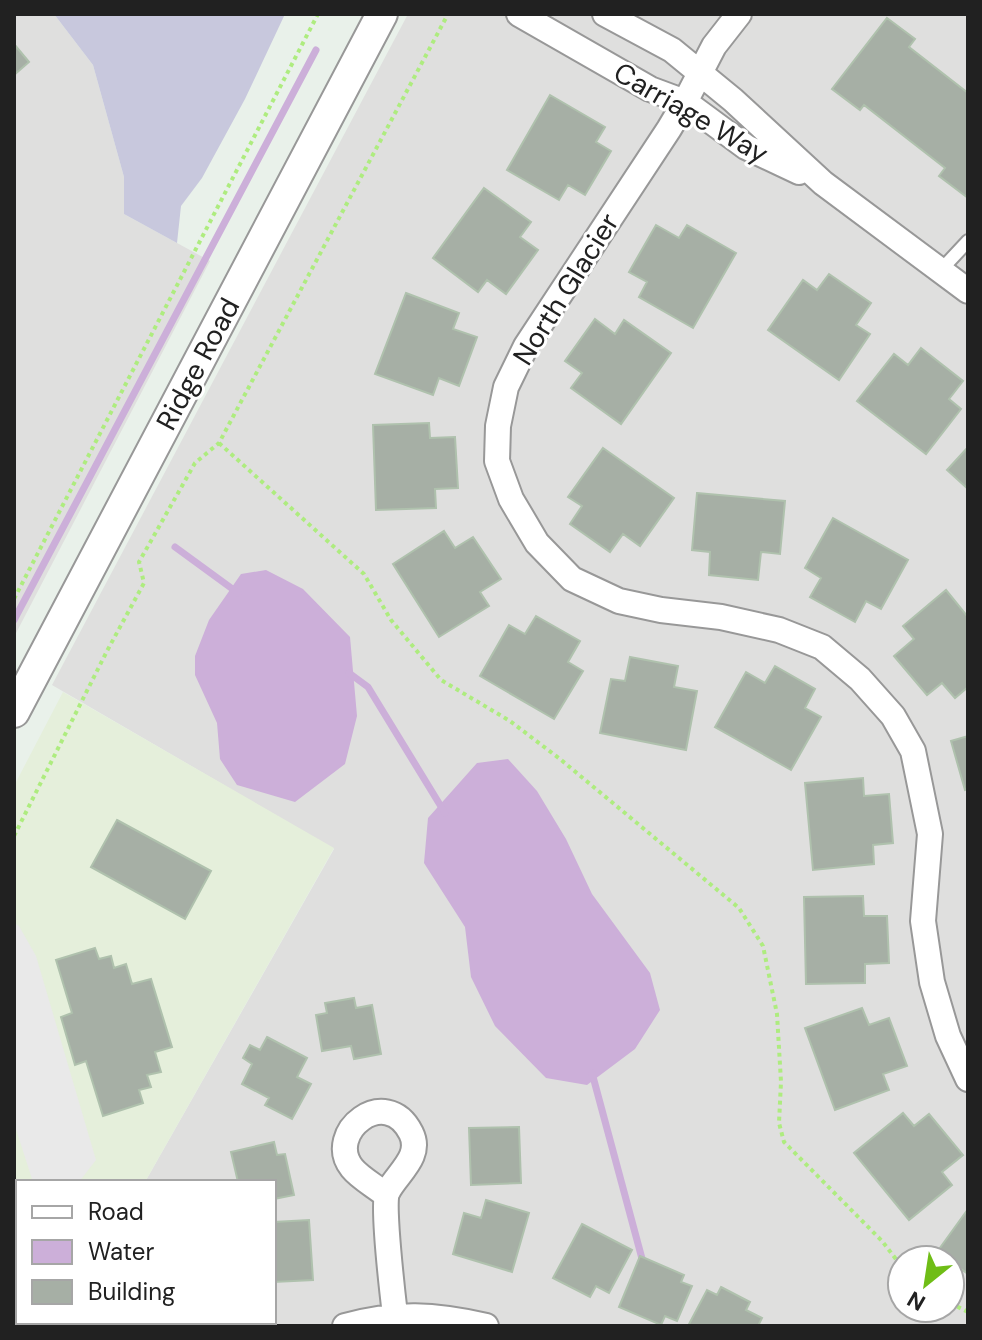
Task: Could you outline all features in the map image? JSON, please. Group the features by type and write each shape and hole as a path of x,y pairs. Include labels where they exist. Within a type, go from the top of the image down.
{"street":[{"name":"Ridge Road","path":"14,712 382,14"},
{"path":"520,14 529,14"},
{"name":"Carriage Way","path":"520,14 650,89 685,102 746,147 823,183"},
{"name":"Carriage Way","path":"605,14 672,50 733,100 823,183 968,291"},
{"name":"North Glacier","path":"739,14 714,46 685,102 526,346 506,387 498,426 497,461 511,499 537,543 572,579 619,601 721,617 779,630 822,647 860,679 893,716 913,751 930,834 923,921 932,982 948,1036 968,1079"},
{"path":"386,1195 395,1315"},
{"path":"345,1326 395,1315 442,1317 486,1326"}],"lane":[{"path":"940,271 968,241"}],"path":[{"path":"14,599 318,14"},
{"path":"14,836 144,583 139,562 195,463 219,443 448,14"},
{"path":"219,443 364,574 391,620 441,680 510,721 560,759 739,908 763,946 777,1014 781,1082 779,1123 784,1142 886,1246"}],"shaded area":[{"path":"14,14 54,14 93,65 124,177 124,214 210,261 14,637"},
{"path":"54,14 285,14 245,99 202,178 181,206 177,243 124,214 124,177 93,65"},
{"path":"408,14 968,14 968,1326 63,1326 276,1324 276,1180 146,1180 334,849 52,685"},
{"path":"63,692 334,848 146,1180 16,1180 16,1324 63,1326 14,1326 14,786"},
{"path":"14,923 19,926 36,956 96,1160 81,1180 32,1180 14,1123"}],"water":[{"path":"266,570 303,589 350,637 357,716 345,764 295,802 237,785 220,759 217,723 195,675 195,656 209,620 241,574"},
{"path":"508,759 537,791 566,839 592,894 650,973 660,1010 635,1049 587,1085 546,1078 495,1026 471,977 465,927 424,863 428,818 477,763"}],"building":[{"path":"887,18 915,39 909,47 968,93 968,198 939,176 945,168 864,105 860,110 832,89"},
{"path":"14,44 29,62 14,75"},
{"path":"550,95 605,127 596,142 611,151 585,195 568,185 559,200 507,170"},
{"path":"484,188 531,222 520,237 538,250 506,294 487,280 478,292 433,258"},
{"path":"656,225 679,238 687,225 736,253 693,328 639,297 647,282 629,272"},
{"path":"829,274 871,303 856,325 870,334 839,380 768,330 803,280 817,290"},
{"path":"406,293 459,313 453,329 477,337 459,386 439,378 433,395 375,374"},
{"path":"595,319 615,334 624,320 671,353 621,424 571,388 582,373 565,361"},
{"path":"921,348 963,381 949,399 961,409 926,454 857,401 894,354 908,365"},
{"path":"429,423 430,438 455,437 458,488 435,489 436,508 376,510 373,425"},
{"path":"968,447 968,489 947,470"},
{"path":"603,448 674,498 640,546 623,534 610,552 570,524 582,506 568,497"},
{"path":"697,493 785,501 780,554 761,552 758,580 709,575 710,552 692,550"},
{"path":"833,518 908,560 881,609 866,601 855,622 810,597 821,578 805,568"},
{"path":"444,531 455,548 473,537 501,579 480,592 489,606 439,637 393,564"},
{"path":"946,590 968,617 968,687 955,698 942,683 927,695 894,656 914,639 903,626"},
{"path":"536,616 580,641 568,662 583,671 554,719 480,676 509,625 525,634"},
{"path":"630,657 678,666 674,687 697,691 686,750 600,733 611,679 625,681"},
{"path":"775,666 815,689 805,708 821,717 791,770 715,727 746,672 765,683"},
{"path":"968,736 968,789 965,790 951,741"},
{"path":"863,778 864,796 889,794 893,843 873,845 874,864 813,870 805,783"},
{"path":"117,820 211,871 185,919 91,867"},
{"path":"863,896 864,916 887,916 889,963 865,964 865,983 806,984 804,897"},
{"path":"95,948 99,959 111,956 114,968 126,964 132,984 151,979 172,1047 155,1052 161,1072 147,1075 151,1087 139,1090 143,1103 103,1116 86,1061 75,1065 61,1017 72,1013 56,960"},
{"path":"354,998 356,1008 372,1005 381,1054 354,1059 351,1046 322,1051 316,1015 327,1013 325,1003"},
{"path":"862,1008 869,1025 889,1018 907,1066 883,1074 889,1090 835,1110 805,1028"},
{"path":"267,1037 307,1058 297,1077 311,1084 292,1119 265,1105 269,1098 242,1084 252,1064 243,1058 250,1045 260,1050"},
{"path":"903,1113 914,1126 929,1114 963,1155 942,1172 952,1185 909,1220 854,1153"},
{"path":"519,1127 521,1183 471,1185 469,1128"},
{"path":"274,1142 277,1155 285,1154 294,1195 276,1199 276,1180 238,1180 231,1152"},
{"path":"486,1200 529,1213 512,1272 453,1254 464,1213 481,1218"},
{"path":"968,1209 968,1274 966,1244 943,1244"},
{"path":"309,1220 313,1280 276,1282 276,1222"},
{"path":"582,1224 632,1250 609,1293 596,1286 590,1297 553,1278"},
{"path":"640,1256 684,1275 681,1282 692,1286 677,1321 665,1316 661,1325 619,1307"},
{"path":"14,1274 16,1324 23,1326 14,1326"},
{"path":"721,1287 750,1302 746,1310 762,1318 758,1326 688,1326 707,1290 717,1295"},
{"path":"174,1324 225,1324 223,1326"}],"waterway":[{"path":"14,620 316,50"},
{"path":"175,547 238,593"},
{"path":"349,673 368,687 445,813"},
{"path":"592,1073 644,1266"}]}
